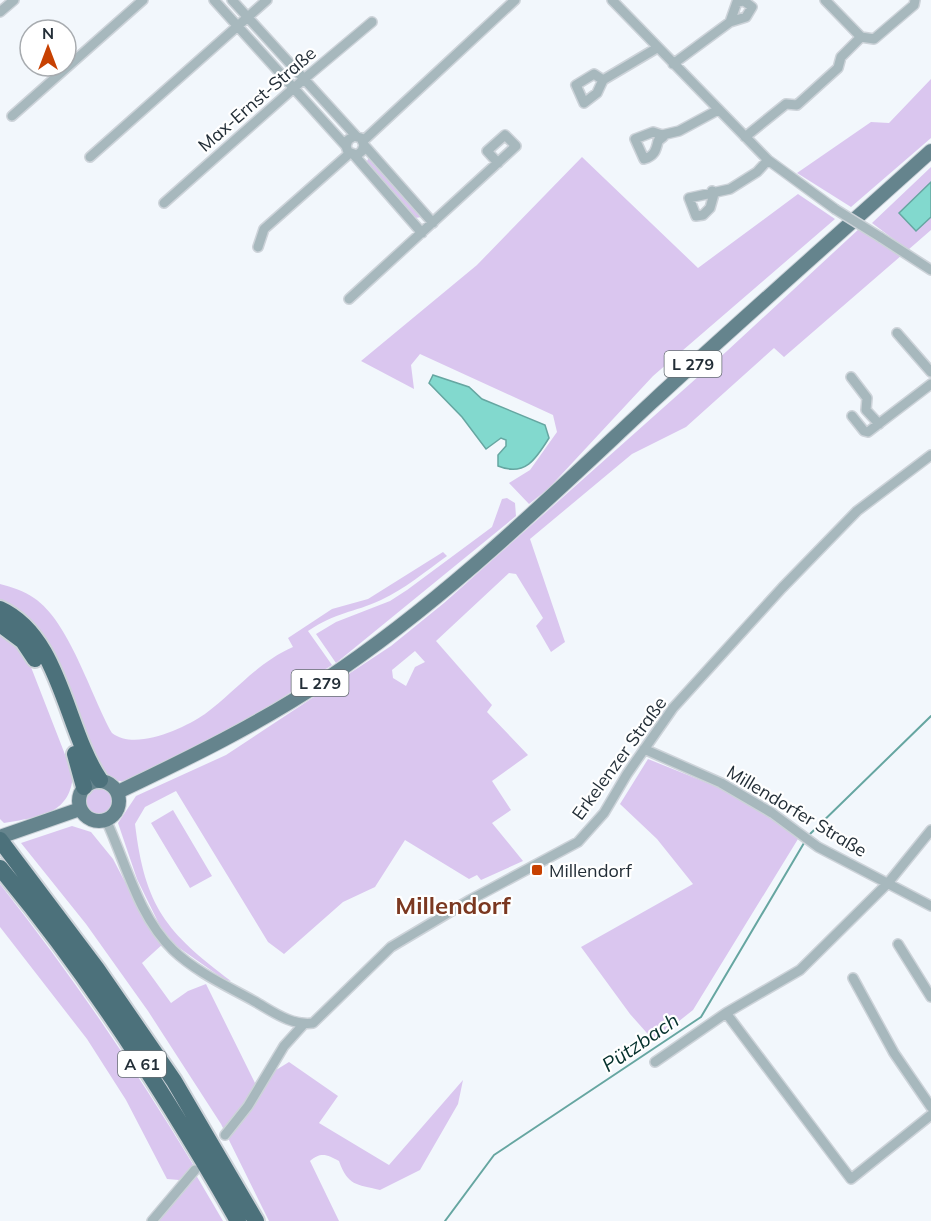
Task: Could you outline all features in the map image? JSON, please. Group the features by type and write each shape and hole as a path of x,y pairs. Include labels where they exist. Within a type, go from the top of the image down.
{"highway":[{"path":"0,609 23,624 39,646 92,783"},
{"path":"0,624 23,641 38,664 81,771 92,783"},
{"name":"A 61","path":"3,842 98,969 174,1081 256,1221"},
{"name":"A 61","path":"0,868 37,912 87,982 189,1133 238,1221"}],"main road":[{"name":"L 279","path":"118,792 269,716 325,680 395,630 531,515 700,358 931,151"},
{"path":"92,783 110,784 118,792 119,805 112,817 106,820 94,821 80,809 79,797 92,783"},
{"path":"3,842 80,809"}],"street":[{"path":"0,12 14,0"},
{"path":"12,116 143,0"},
{"path":"214,0 422,233"},
{"path":"232,0 433,223"},
{"path":"90,157 267,0"},
{"path":"361,141 515,0"},
{"path":"612,0 768,160 835,209 931,270"},
{"path":"825,0 861,37 874,39 914,5 915,0"},
{"name":"Max-Ernst-Straße","path":"164,203 294,87 372,22"},
{"path":"673,64 730,22"},
{"path":"744,137 786,104 797,105 838,68 841,57 861,37"},
{"path":"603,80 657,48"},
{"path":"662,135 679,130 718,110"},
{"path":"350,151 350,138 361,141"},
{"path":"258,247 264,229 350,151 362,151 361,141"},
{"path":"712,191 721,192 745,181 768,160"},
{"path":"349,299 498,163"},
{"path":"897,333 931,372"},
{"path":"851,377 866,395 866,410 879,424"},
{"path":"852,416 866,432 931,384"},
{"name":"Erkelenzer Straße","path":"225,1135 248,1106 284,1046 303,1025 321,1018 364,970 391,947 464,903 578,842 604,813 644,749 674,708 782,588 858,512 931,455"},
{"name":"Millendorfer Straße","path":"644,749 721,783 772,813 811,842 931,906"},
{"path":"106,820 143,907 156,930 174,951 211,976 286,1019 303,1025"},
{"path":"655,1062 726,1013 800,970 888,883 931,830"},
{"path":"898,944 931,997"},
{"path":"854,978 894,1053 931,1107"},
{"path":"726,1013 851,1179 931,1115"},
{"path":"152,1221 195,1170"}],"shaded area":[{"path":"931,79 931,138 851,207 797,173 871,122 889,123"},
{"path":"369,157 422,217 415,218 366,163"},
{"path":"582,157 698,268 798,194 835,219 653,376 548,489 529,504 509,483 530,470 557,432 553,415 420,354 411,365 414,389 361,361 477,265"},
{"path":"931,167 931,230 908,250 872,223"},
{"path":"931,182 931,217 916,231 899,213"},
{"path":"860,228 902,255 784,357 774,348 686,427 632,454 530,539 565,642 551,652 536,626 543,618 516,574 509,573 436,641 492,705 487,712 528,755 492,781 511,810 492,823 523,861 481,880 477,875 469,879 405,840 375,887 343,902 284,954 268,942 176,791 145,807 135,824 145,877 162,915 175,932 231,981 225,980 175,945 160,926 137,879 118,823 136,796 226,755 391,646 444,603 727,351","holes":["415,651 425,662 415,667 406,686 393,678 392,670"]},
{"path":"433,375 469,387 482,399 545,425 549,438 534,459 523,468 507,469 498,466 498,455 506,446 506,440 501,438 486,449 462,417 429,383"},
{"path":"507,498 515,503 516,516 336,663 316,634 336,622 390,601 407,590 492,527 502,499"},
{"path":"443,552 447,556 398,591 381,600 327,620 308,631 332,665 232,731 125,782 113,780 103,773 50,652 35,624 10,604 0,601 0,584 26,593 47,609 69,641 112,733 133,740 146,739 184,726 205,714 258,669 280,653 293,647 288,638 332,609 368,599"},
{"path":"0,633 14,642 29,662 73,775 71,789 59,807 40,816 4,823 0,819"},
{"path":"648,759 720,788 773,819 798,839 693,1010 654,1041 630,1014 581,947 693,884 657,839 620,804"},
{"path":"100,783 113,788 118,801 113,814 100,819 87,814 82,801 87,788"},
{"path":"173,810 212,876 190,888 151,823"},
{"path":"72,826 91,832 113,859 144,918 164,943 142,963 171,1003 188,991 206,984 255,1083 289,1062 338,1096 319,1123 389,1165 463,1080 458,1104 420,1170 380,1190 354,1183 346,1175 339,1161 328,1156 318,1156 310,1161 339,1221 269,1221 221,1124 148,1011 86,924 21,843"},
{"path":"0,884 102,1022 194,1166 179,1180 167,1179 126,1100 87,1039 0,927"},
{"path":"196,1175 223,1221 158,1221"}],"waterway":[{"name":"Pützbach","path":"810,834 931,716"},
{"name":"Pützbach","path":"445,1221 494,1155 701,1017 804,843"}],"place":[{"name":"Millendorf","path":"537,870"}],"district":[{"name":"Millendorf","path":"453,905"}]}
